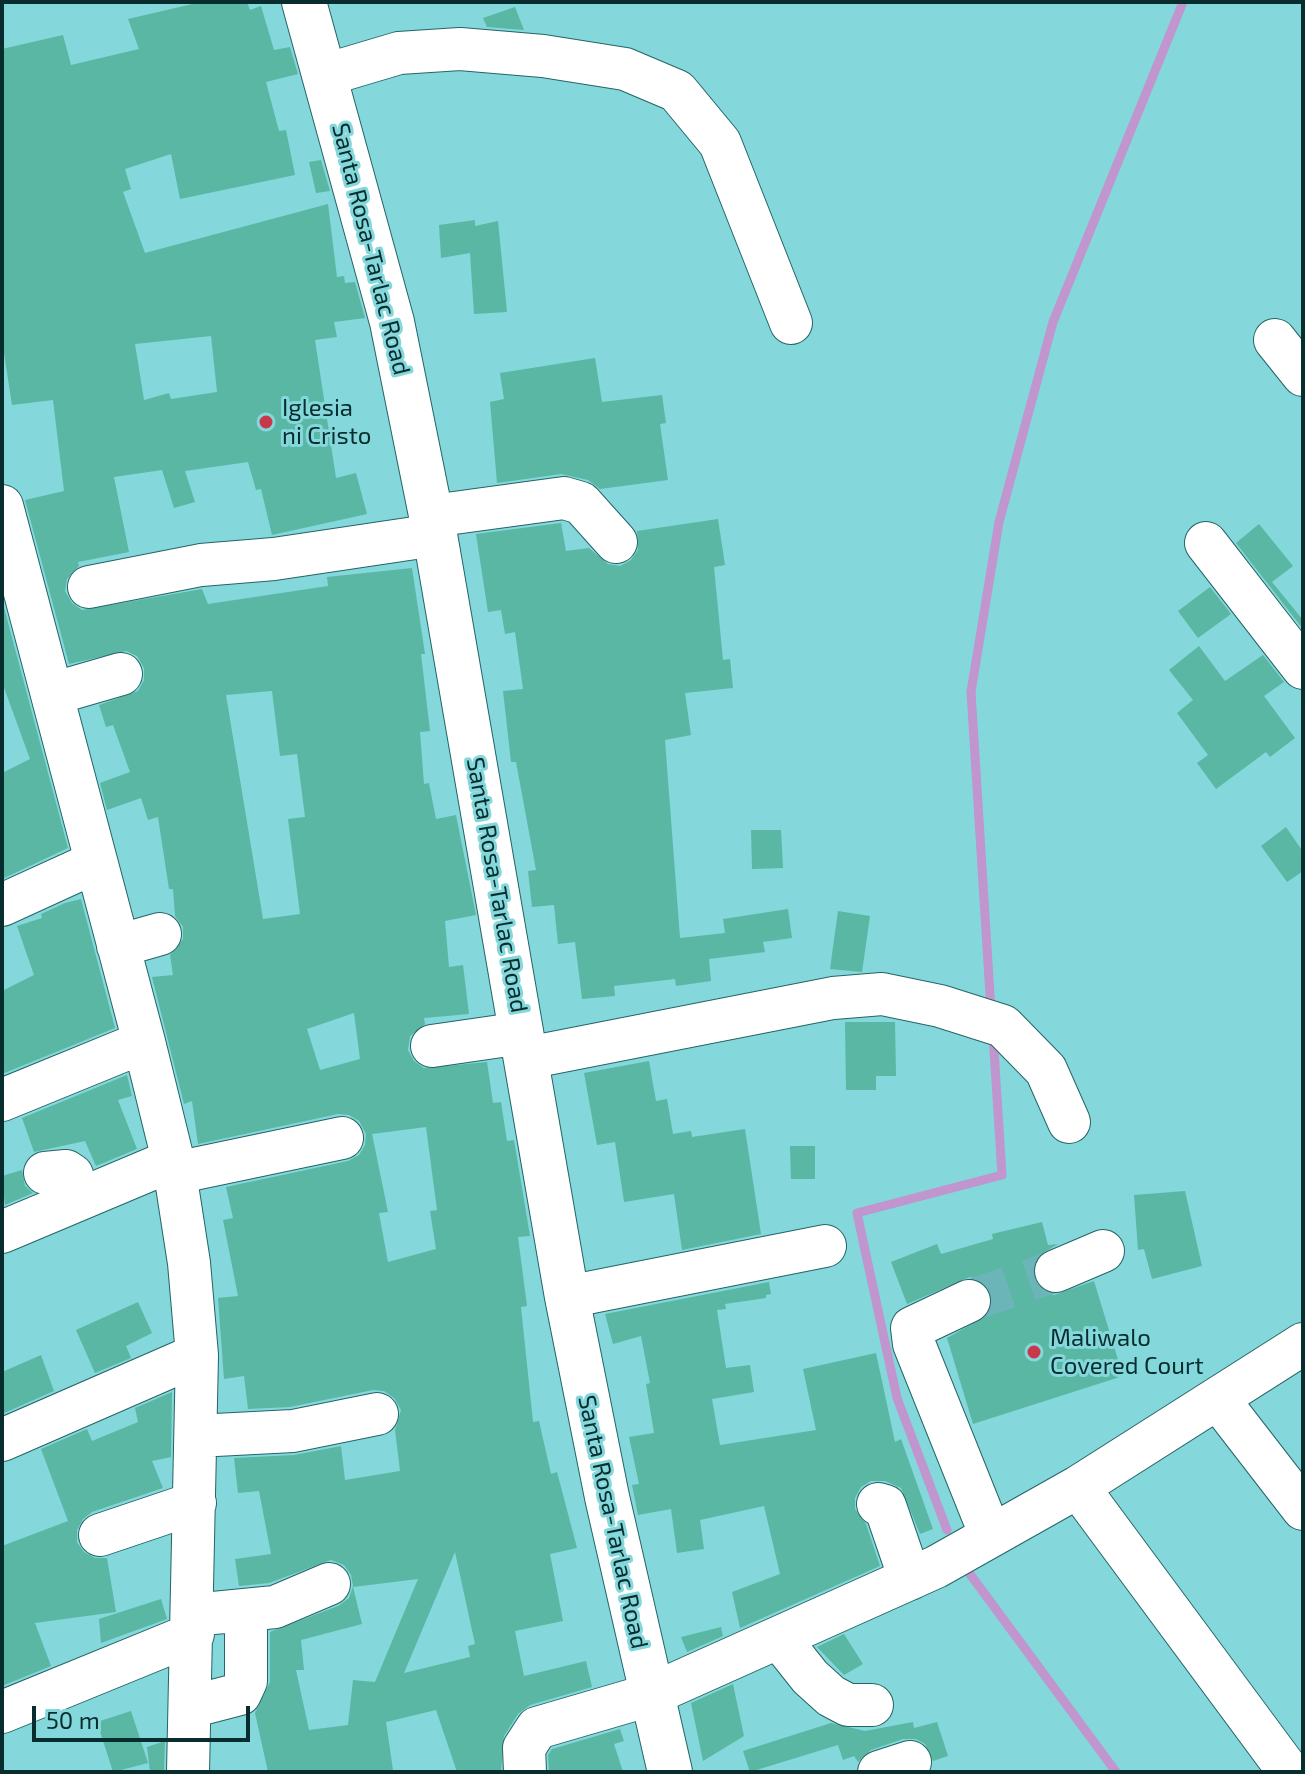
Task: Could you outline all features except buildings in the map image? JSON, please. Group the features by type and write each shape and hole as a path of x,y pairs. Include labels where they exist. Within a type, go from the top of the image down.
{"highway":[{"name":"Santa Rosa-Tarlac Road","path":"304,2 392,322 434,525 567,1297 650,1695 670,1772"}],"street":[{"path":"325,75 399,53 460,49 543,56 625,69 677,91 720,143 791,323"},
{"path":"1275,340 1303,375"},
{"path":"89,587 201,565 274,559 564,498 581,503 616,542"},
{"path":"2,506 12,583 52,694 144,1042 174,1166 189,1263 197,1355 188,1772"},
{"path":"1206,543 1303,668"},
{"path":"52,694 121,674"},
{"path":"2,905 96,862"},
{"path":"118,946 160,934"},
{"path":"432,1046 525,1045 833,998 882,994 940,1006 1003,1026 1046,1070 1069,1122"},
{"path":"2,1100 144,1042"},
{"path":"2,1232 80,1199 174,1166 342,1138"},
{"path":"45,1173 66,1171 72,1175 80,1199"},
{"path":"567,1297 825,1246"},
{"path":"1056,1271 1103,1251"},
{"path":"969,1301 912,1328 914,1344 991,1536"},
{"path":"525,1772 524,1748 537,1728 650,1695 910,1579 1078,1487 1303,1344"},
{"path":"2,1440 197,1355"},
{"path":"1218,1399 1303,1509"},
{"path":"196,1436 293,1431 377,1414"},
{"path":"1078,1487 1289,1772"},
{"path":"100,1535 195,1503"},
{"path":"878,1504 885,1506 910,1579"},
{"path":"2,1712 193,1625 246,1610 275,1607 329,1584"},
{"path":"190,1707 240,1694 246,1681 246,1610"},
{"path":"779,1638 810,1677 831,1696 848,1705 872,1705"}],"waterway":[{"path":"991,1011 971,692 999,522 1053,322 1183,2"},
{"path":"947,1530 897,1398 857,1213 1002,1175 993,1034"},
{"path":"967,1570 1116,1772"}],"tunnel":[{"path":"969,1301 1056,1271"}],"place":[{"name":"Iglesia ni Cristo","path":"266,422"},
{"name":"Maliwalo Covered Court","path":"1034,1352"}]}
